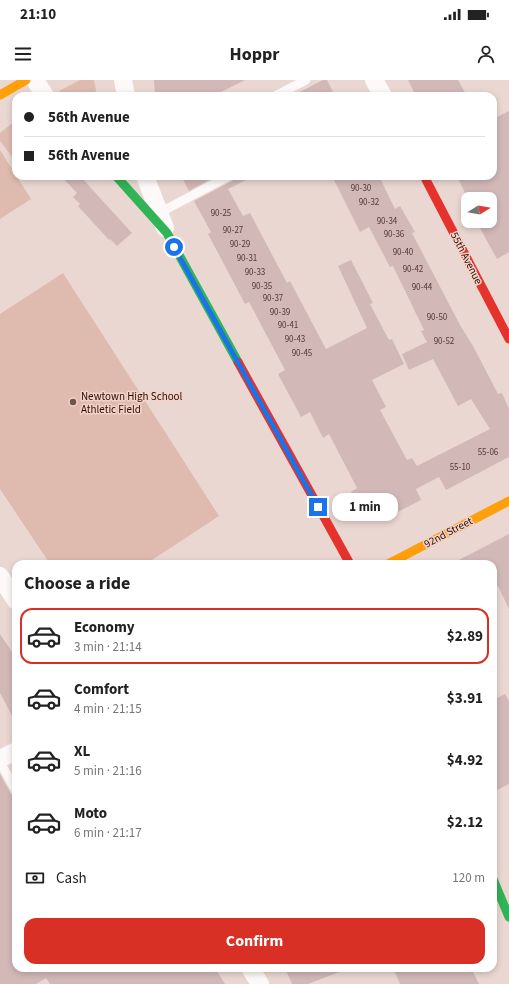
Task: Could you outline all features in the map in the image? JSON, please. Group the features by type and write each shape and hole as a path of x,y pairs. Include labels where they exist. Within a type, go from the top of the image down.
{"street":[{"path":"0,95 26,80"},
{"path":"35,80 42,92"},
{"path":"123,80 125,92"},
{"path":"374,80 381,92"},
{"path":"120,180 167,233"},
{"path":"147,180 167,233 348,560"},
{"name":"55th Avenue","path":"426,180 509,339"},
{"name":"92nd Street","path":"396,560 509,500"},
{"path":"0,576 12,595"},
{"path":"497,888 509,917"},
{"path":"252,972 260,984"}],"lane":[{"path":"283,92 306,80"},
{"path":"159,212 221,180"},
{"path":"7,756 12,775"}],"shaded area":[{"path":"80,80 94,80 96,92 60,92 59,91"},
{"path":"12,123 12,157 0,141 0,133"},
{"path":"0,150 12,169 12,180 19,180 31,199 0,219"},
{"name":"Newtown High School Athletic Field","path":"63,273 219,516 152,560 47,560 0,489 0,314"}],"building":[{"path":"154,80 245,80 221,92 155,92"},
{"path":"323,80 327,80 333,92 300,92"},
{"path":"408,80 458,80 465,92 414,92"},
{"path":"509,111 509,252 497,259 480,228 497,228 497,192 465,192 459,180 497,180 497,117"},
{"path":"65,180 84,180 132,233 117,246 110,239 109,240 78,206 80,204 73,197 77,193"},
{"path":"183,180 209,180 189,191"},
{"path":"246,180 228,189 243,216 250,213 287,283 290,281 326,349 367,328 338,266 351,260 373,303 370,304 389,340 392,339 404,364 372,380 386,407 380,410 407,460 412,458 417,466 490,429 471,399 458,406 433,359 409,370 402,354 427,342 421,331 424,330 393,266 390,267 369,227 360,232 334,180 381,180 395,209 400,206 415,232 412,233 498,394 502,393 509,409 509,457 446,490 439,477 416,489 421,500 392,515 387,504 363,516 351,492 357,488 329,434 323,438 310,412 301,417 278,374 285,370 249,302 245,304 208,234 211,232 194,201 232,181"},
{"path":"509,534 509,609 497,587 497,560 459,560"},
{"path":"0,634 12,652 12,716 0,693"},
{"path":"505,694 509,701 509,784 497,790 497,698"},
{"path":"0,774 12,795 12,972 218,972 225,984 50,984 46,978 36,984 0,984"},
{"path":"287,972 339,972 308,984 292,984"},
{"path":"395,972 473,972 479,984 400,984"}],"traffic: fast":[{"path":"120,180 167,233 238,362"},
{"path":"497,888 509,917"}],"traffic: slow":[{"path":"0,95 26,80"},
{"path":"396,560 509,501"}],"traffic: jam":[{"path":"426,180 509,339"},
{"path":"238,362 348,560"}],"place":[{"name":"Newtown High School Athletic Field","path":"73,402"}],"route":[{"path":"174,247 318,507"}]}
